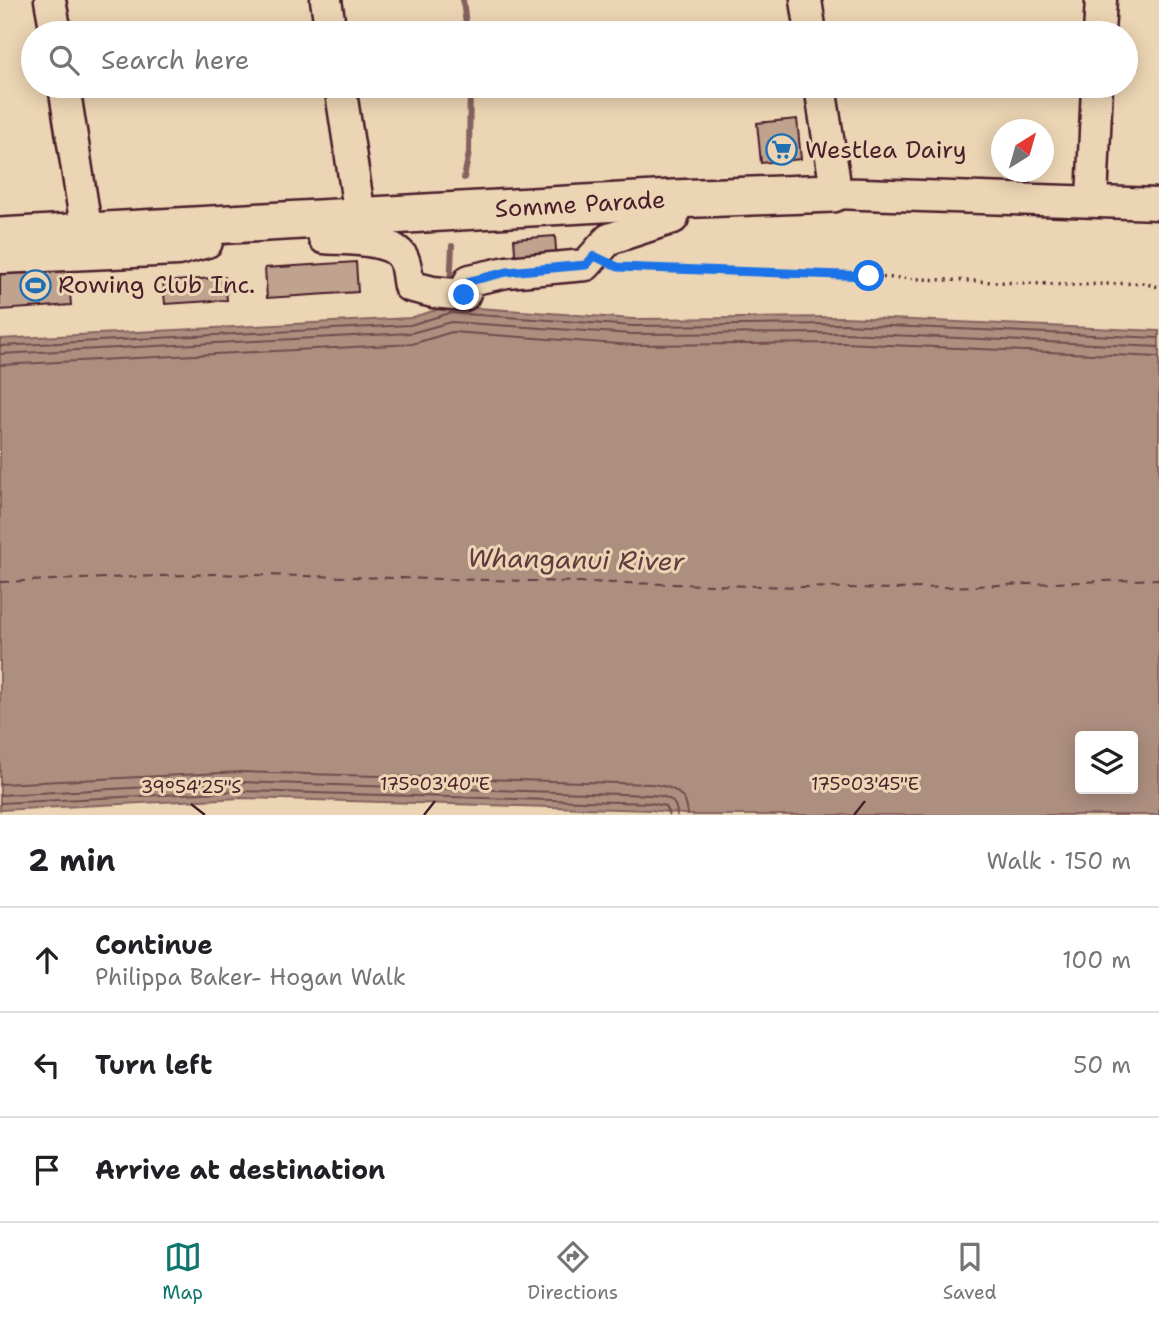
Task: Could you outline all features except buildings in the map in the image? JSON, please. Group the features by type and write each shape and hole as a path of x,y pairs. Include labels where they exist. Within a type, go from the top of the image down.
{"main road":[{"name":"Somme Parade","path":"0,237 673,199 834,193"}],"street":[{"path":"50,0 54,21"},
{"path":"326,0 329,21"},
{"path":"806,0 809,21"},
{"path":"1100,21 1101,0"},
{"path":"66,98 88,233"},
{"path":"342,98 360,216"},
{"path":"822,98 834,193"},
{"path":"1092,201 1096,98"},
{"name":"Somme Parade","path":"834,193 1159,204"},
{"path":"322,220 324,239 386,244 404,261 409,286 464,295 470,281 507,272 586,265 609,239 673,218 673,199"},
{"path":"0,258 178,250 208,243 210,225"}],"path":[{"path":"594,256 618,267 1073,285 1142,283 1159,287"}],"water":[{"name":"Whanganui River","path":"449,306 633,319 844,317 1159,331 1159,815 691,815 651,810 242,798 0,810 0,339 410,318"}],"waterway":[{"path":"463,0 466,21"},
{"path":"464,178 469,153 470,98"},
{"path":"450,286 452,246"}],"ferry route":[{"path":"0,582 213,574 895,589 1159,579"}],"place":[{"name":"Westlea Dairy","path":"782,150"},
{"name":"Rowing Club Inc.","path":"35,285"}],"route":[{"path":"464,295 470,281 507,272 586,265 594,256 618,267 869,276"}]}
